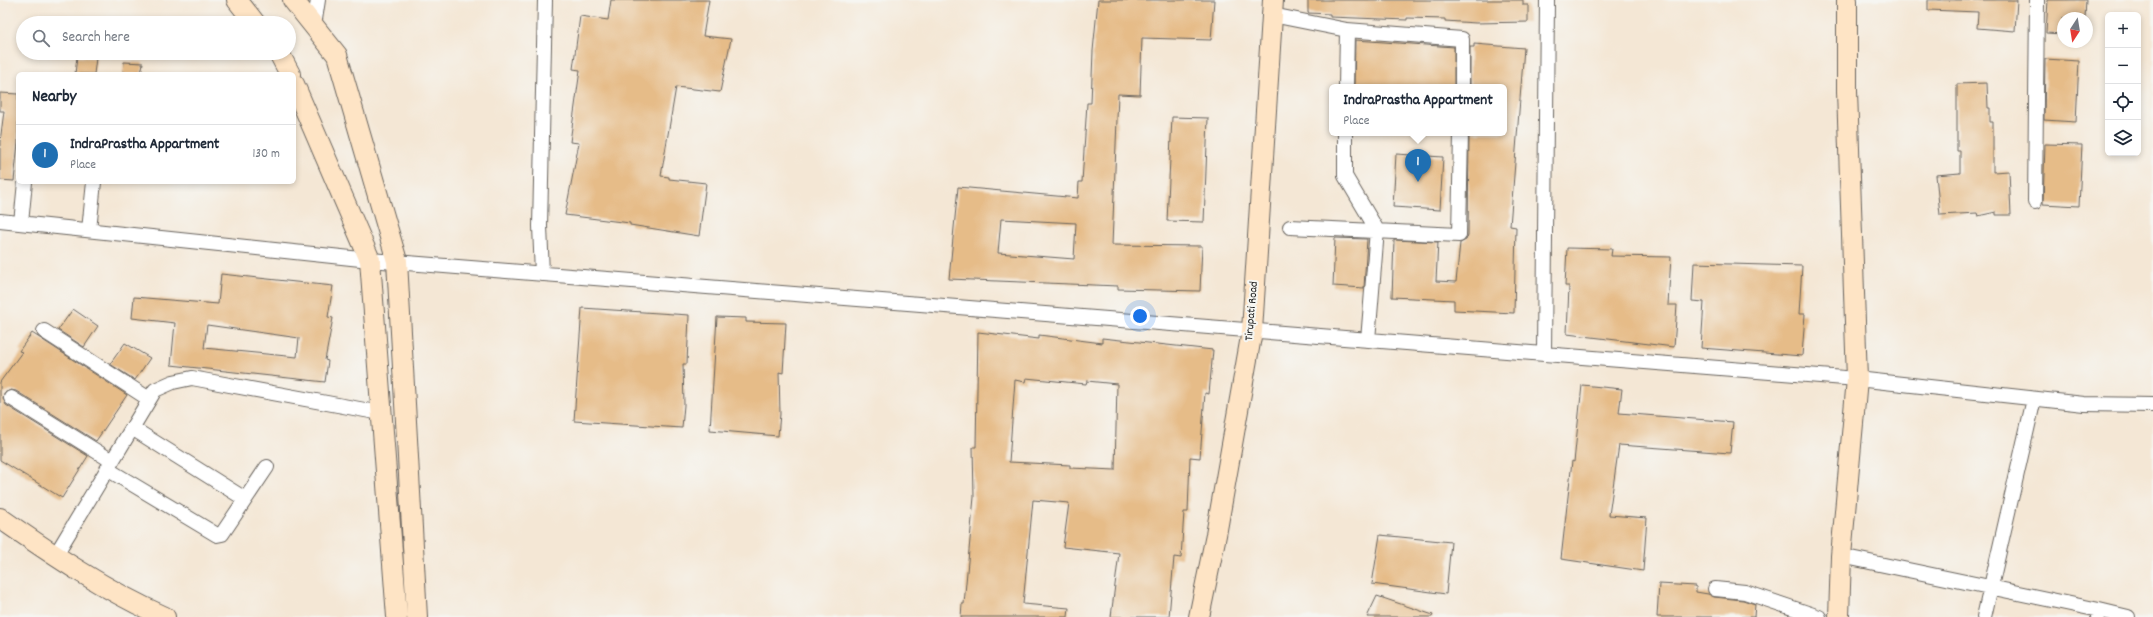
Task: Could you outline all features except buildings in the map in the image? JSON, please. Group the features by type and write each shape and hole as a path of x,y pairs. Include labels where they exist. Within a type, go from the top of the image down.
{"street":[{"path":"237,0 250,16"},
{"path":"292,0 337,55 397,261 417,617"},
{"path":"314,26 318,0"},
{"path":"542,274 540,226 545,0"},
{"path":"1544,354 1547,0"},
{"path":"1839,617 1841,556 1856,379 1847,91 1847,0"},
{"path":"2035,202 2037,0"},
{"path":"1272,7 1347,30 1462,39 1462,84"},
{"name":"Tirupati Road","path":"1199,617 1216,535 1252,331 1272,7"},
{"path":"1346,84 1347,30"},
{"path":"283,60 289,72"},
{"path":"296,89 370,260 396,617"},
{"path":"1345,136 1345,176 1377,230 1368,340"},
{"path":"1290,227 1459,235 1461,136"},
{"path":"21,223 25,184"},
{"path":"89,230 94,184"},
{"path":"0,221 370,260 1856,379 2084,404 2153,405"},
{"path":"44,331 149,399"},
{"path":"55,556 155,390 173,382 192,378 381,413"},
{"path":"11,398 109,465 217,535 222,534 267,467"},
{"path":"1984,617 2034,399"},
{"path":"132,428 245,499"},
{"path":"0,518 55,556 126,600 165,617"},
{"path":"1841,556 1991,587 2099,613 2128,617"},
{"path":"1715,589 1745,592 1819,617"}],"place":[{"name":"IndraPrastha Appartment","path":"1418,182"}]}
